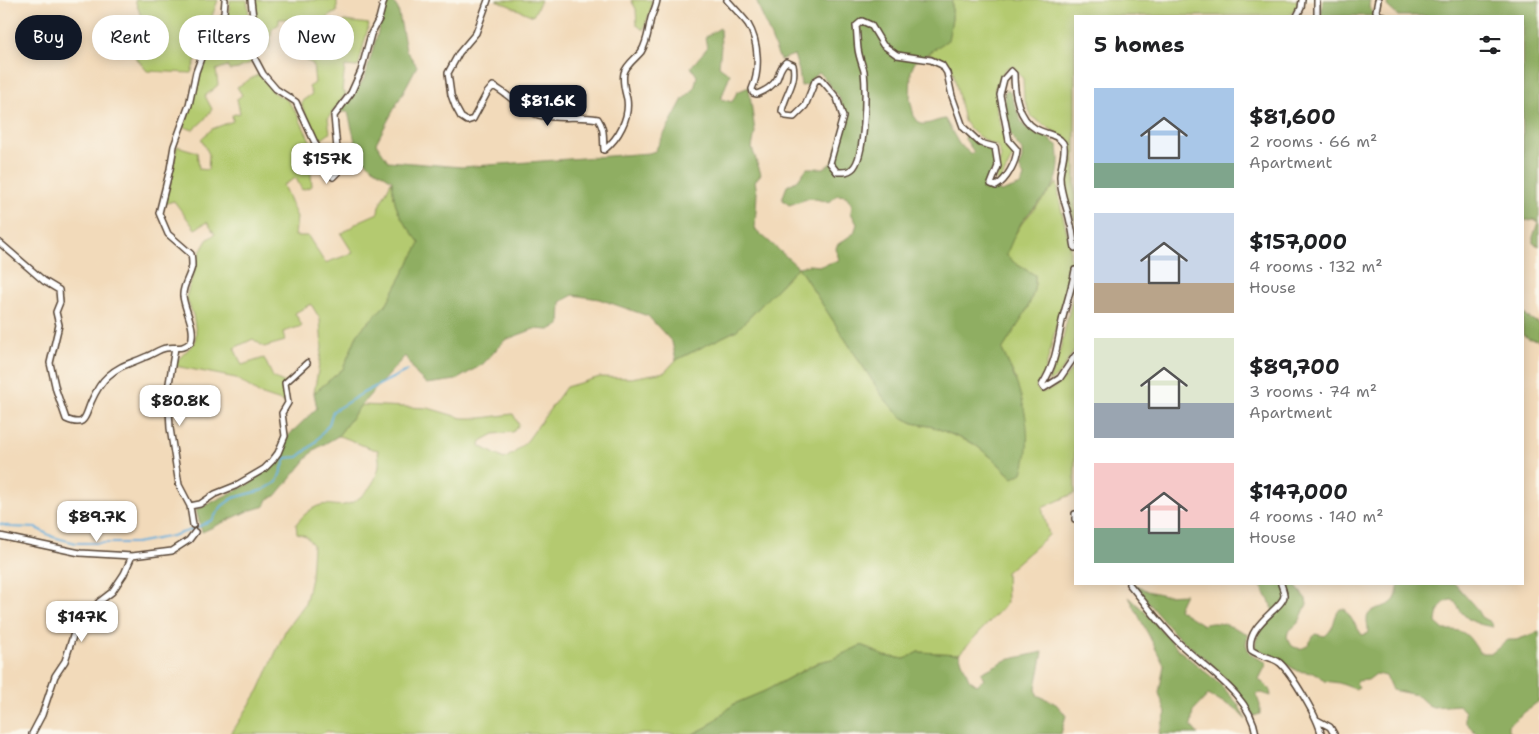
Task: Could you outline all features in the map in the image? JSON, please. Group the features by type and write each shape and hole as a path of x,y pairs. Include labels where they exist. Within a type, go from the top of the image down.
{"street":[{"path":"0,243 44,281 59,290 60,302 56,312 59,326 50,363 56,390 66,419 75,423 83,421 88,415 90,404 97,390 105,378 116,370 166,348 179,349 186,347 191,342 193,337 185,309 183,293 192,265 191,254 168,234 159,213 174,146 189,105 196,72 213,28 224,13 225,0"},
{"path":"251,0 255,59 263,74 276,89 296,102 329,173 333,177 339,171 334,116 351,93 361,71 371,34 379,19 384,0"},
{"path":"488,0 476,33 458,53 448,73 451,95 460,116 467,121 473,119 487,93 493,86 504,92 525,109 538,115 558,118 588,116 598,118 602,124 604,134 604,150 616,137 628,113 623,78 624,70 641,51 647,41 651,17 657,0"},
{"path":"728,0 748,25 753,36 756,55 756,81 752,89 753,93 757,94 772,86 778,78 779,70 786,62 793,65 795,73 782,111 786,116 794,117 805,106 815,81 820,78 837,98 844,118 830,164 837,172 845,172 852,169 858,161 860,150 865,106 864,72 858,49 856,26 862,21 871,25 883,45 898,55 931,60 942,66 947,73 952,96 963,127 980,143 995,147 998,166 991,184 996,186 1000,184 1016,159 1017,150 1009,141 1000,95 1004,79 1011,71 1014,74 1018,106 1023,115 1035,129 1053,135 1063,143 1065,148 1060,176 1061,194 1070,220 1074,242"},
{"path":"1298,15 1302,0"},
{"path":"1317,0 1317,15"},
{"path":"1378,0 1376,11 1379,15"},
{"path":"1074,278 1062,319 1052,369 1042,385 1044,388 1060,378 1074,357"},
{"path":"175,348 168,389 170,428 179,485 190,506 193,525"},
{"path":"190,506 200,504 215,494 235,486 264,469 272,462 285,436 282,413 288,403 285,383 308,363"},
{"path":"0,536 80,553 132,556 172,551 189,540 195,532"},
{"path":"32,734 42,715 55,676 65,661 74,633 99,602 112,592 124,574 132,556"},
{"path":"1130,585 1175,639 1234,693 1250,716 1256,734"},
{"path":"1281,585 1283,599 1265,617 1252,636 1251,650 1280,663 1290,674 1317,720 1321,734"},
{"path":"1317,720 1330,727 1334,734"}],"green space":[{"path":"135,0 218,0 212,15 179,15 179,60 196,60 191,73 147,71 138,60 169,60 169,15 141,15"},
{"path":"230,0 247,0 249,15 226,15 229,10"},
{"path":"255,0 337,0 337,12 330,15 279,15 279,24 272,29 269,48 269,15 256,15"},
{"path":"387,0 392,0 398,9 406,50 417,66 376,143 388,161 462,167 655,151 683,99 694,89 697,76 691,67 707,48 705,37 720,28 719,66 730,74 721,99 732,102 737,92 749,87 755,132 752,148 761,174 755,181 757,193 755,229 798,267 737,330 676,360 672,342 648,316 599,299 573,295 561,302 560,325 549,330 534,329 505,340 483,364 456,380 427,384 417,375 405,356 361,405 338,436 314,450 276,496 268,499 265,506 248,511 202,532 196,510 251,483 280,456 288,436 317,408 314,393 343,369 358,333 387,303 420,243 400,214 395,200 392,180 373,168 358,154 348,112 340,112 342,107 354,95 365,77"},
{"path":"496,0 541,0 533,16"},
{"path":"631,0 652,0 650,13 643,30 637,25 636,9"},
{"path":"756,0 952,0 952,19 948,40 915,62 911,71 910,99 914,116 920,124 945,119 959,144 971,154 974,152 965,139 966,135 991,151 993,153 994,166 988,185 1001,192 1021,185 1024,177 1019,167 1022,159 1022,150 1012,137 1007,123 1004,93 1007,90 1010,92 1021,121 1026,128 1046,137 1058,146 1058,173 1055,182 1021,223 1006,255 1016,264 1035,275 1033,295 1029,305 1002,350 1015,379 1027,426 1026,457 1022,473 1013,478 974,444 934,427 913,423 896,412 883,397 798,267 809,265 821,266 839,260 836,249 837,245 854,233 857,224 851,213 852,204 846,196 837,195 830,202 810,198 789,205 782,199 787,186 798,180 807,168 824,168 833,162 846,116 839,97 822,75 819,73 813,77 809,85 801,86 794,55 780,60"},
{"path":"952,0 1298,0 1297,8 1290,15 1074,15 1074,219 1065,193 1063,178 1068,147 1064,138 1032,117 1024,99 1023,79 1013,66 1005,69 995,88 997,113 1006,142 1012,149 1013,156 1001,180 998,182 996,180 1001,156 997,146 979,136 964,121 953,71 942,58 928,54 948,39 952,19"},
{"path":"1323,0 1370,0 1369,6 1374,15 1321,15"},
{"path":"1388,0 1539,0 1539,246 1533,243 1538,222 1534,219 1524,221 1524,15 1397,15 1387,6"},
{"path":"354,22 369,24 358,67 345,66 342,91 346,93 328,118 330,133 319,141 302,107 302,101 312,94 309,87 315,83 313,64 305,60 354,60"},
{"path":"205,60 252,60 252,62 238,69 229,70 227,66 216,70 218,85 205,96 212,109 193,130 184,127 198,76"},
{"path":"259,74 273,92 287,100 296,112 320,161 310,164 312,186 302,190 296,178 283,185 297,217 295,236 308,236 325,263 353,253 341,234 360,221 378,213 379,206 392,180 395,200 400,214 420,243 387,303 358,333 343,369 314,393 322,348 320,319 311,304 295,313 302,326 283,332 285,341 264,347 253,339 234,348 242,365 264,358 273,377 287,384 284,402 260,394 236,378 175,366 175,363 195,342 196,332 193,315 186,297 199,254 207,240 215,234 207,222 195,229 174,201 163,204 170,184 177,146 197,152 199,169 208,170 209,154 201,139 212,129 233,121 232,115 240,113 237,99 242,95 237,87"},
{"path":"1057,183 1070,244 1070,271 1045,371 1036,387 1040,392 1051,389 1065,378 1074,366 1074,493 1042,508 1049,535 1006,572 1007,603 959,654 918,652 905,659 884,656 862,645 832,659 818,662 765,691 734,704 707,727 693,734 333,734 328,731 321,734 231,734 259,690 286,629 305,604 311,578 313,545 306,536 297,533 296,524 317,506 341,505 356,500 372,485 378,472 378,450 338,436 361,405 428,408 462,418 482,418 513,414 519,425 513,432 494,434 481,441 480,446 504,459 527,441 566,387 600,377 631,378 665,372 676,360 737,330 798,267 883,397 903,418 913,423 934,427 974,444 1013,478 1016,379 1002,350 1029,305 1035,285 1035,275 1016,264 1006,255 1022,223"},
{"path":"1074,294 1074,352 1061,372 1050,382 1048,381 1057,359"},
{"path":"1524,314 1539,324 1539,340 1530,339 1524,336"},
{"path":"1136,585 1147,591 1165,595 1185,594 1178,609 1203,625 1220,623 1248,634 1246,644 1250,654 1267,663 1259,679 1270,690 1271,696 1262,693 1256,694 1260,705 1260,714 1254,716 1231,684 1207,660 1176,635"},
{"path":"1261,585 1295,585 1306,599 1307,604 1299,622 1288,632 1287,637 1292,646 1304,648 1315,634 1325,636 1329,632 1340,609 1345,609 1362,635 1367,634 1368,615 1374,610 1392,602 1396,597 1399,585 1456,585 1476,608 1481,617 1490,622 1493,627 1470,620 1453,600 1449,600 1440,607 1436,623 1444,630 1462,632 1473,642 1480,653 1492,653 1508,640 1516,640 1539,632 1539,701 1508,725 1508,730 1512,734 1477,734 1465,722 1465,712 1459,705 1433,707 1417,695 1392,690 1386,676 1376,674 1368,680 1357,681 1356,683 1359,687 1355,689 1339,683 1324,681 1317,674 1297,671 1272,655 1255,648 1259,634 1273,614 1272,606"},
{"path":"1129,597 1180,651 1219,683 1237,703 1246,720 1235,708 1208,695 1193,711 1191,726 1198,734 1159,734 1166,713 1159,693 1164,665"},
{"path":"862,645 884,656 905,659 918,652 959,654 969,679 977,685 984,679 981,673 1006,660 1043,652 1036,687 1037,695 1055,703 1066,715 1061,734 693,734 707,727 734,704 765,691 819,662 832,659"}],"waterway":[{"path":"0,524 11,527 36,528 53,537 76,543 136,543 172,536 194,529 212,520 222,506 233,498 263,490 277,482 286,458 298,457 314,444 329,424 333,411 408,370"}]}
